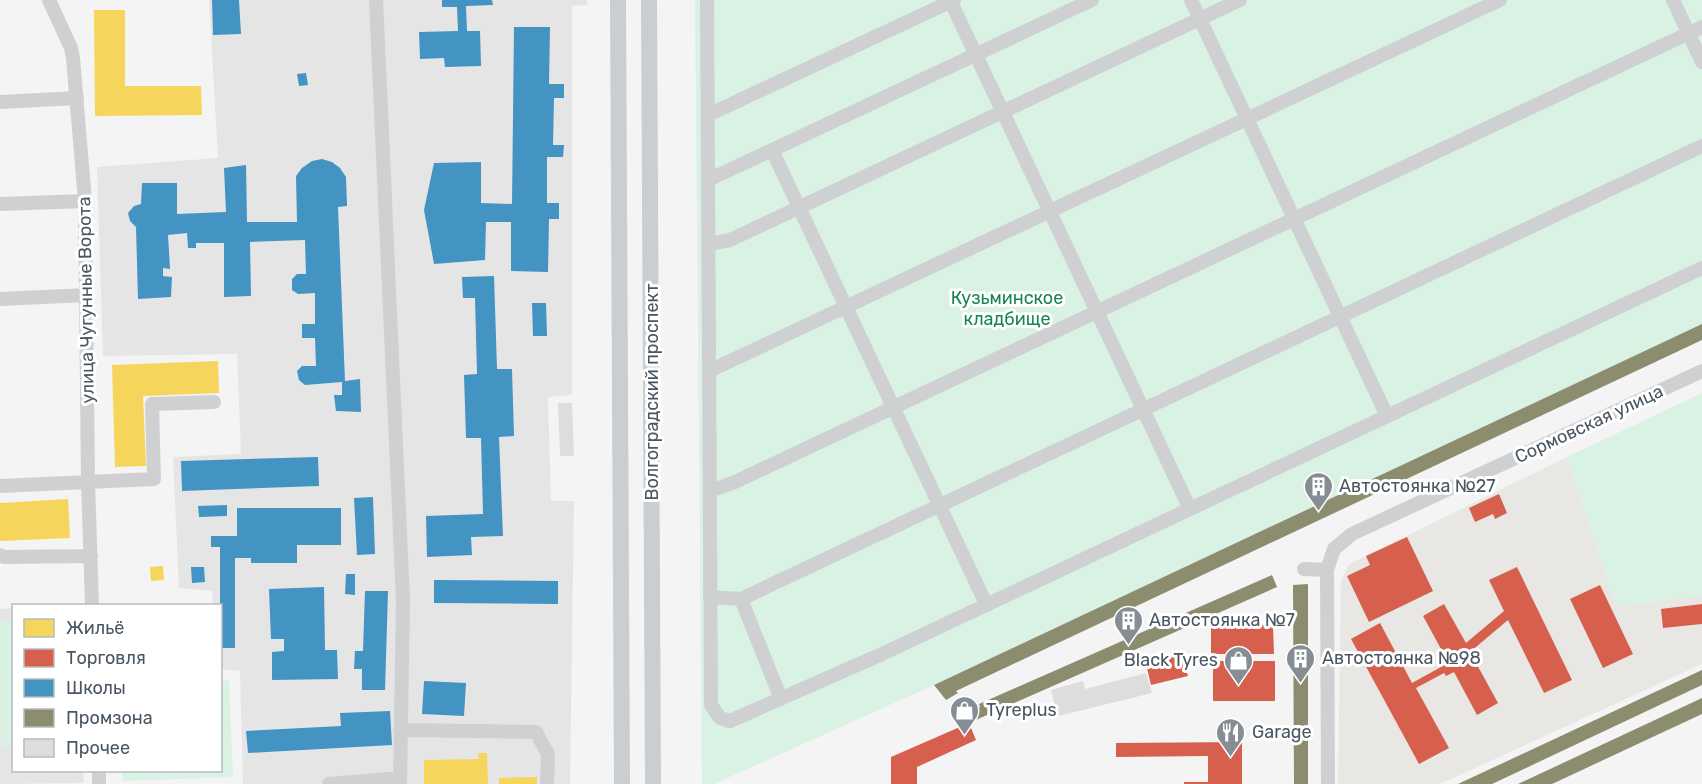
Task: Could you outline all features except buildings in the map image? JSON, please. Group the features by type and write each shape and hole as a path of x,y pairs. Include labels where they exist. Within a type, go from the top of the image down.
{"main road":[{"name":"Волгоградский проспект","path":"618,0 622,784"},
{"name":"Волгоградский проспект","path":"649,0 653,784"}],"street":[{"name":"улица Чугунные Ворота","path":"49,0 70,48 77,99 85,201 88,481 92,604"},
{"path":"329,784 400,781 403,600 376,0"},
{"path":"707,0 711,705 720,718 730,721 986,604 1702,268"},
{"path":"708,115 952,0 1190,508"},
{"path":"708,180 1092,0"},
{"path":"1191,0 1387,416"},
{"path":"709,244 730,240 1240,0"},
{"path":"709,372 1500,0"},
{"path":"1673,0 1702,62"},
{"path":"710,491 735,482 1702,27"},
{"path":"0,102 77,99"},
{"path":"710,597 741,599 1702,146"},
{"path":"772,150 986,604"},
{"path":"0,204 85,201"},
{"path":"0,299 87,295"},
{"name":"Сормовская улица","path":"1328,784 1327,570 1334,549 1353,534 1702,371"},
{"path":"0,486 154,479 152,404 214,402"},
{"path":"0,555 4,557 91,556"},
{"path":"1304,569 1327,570"},
{"path":"741,599 781,699"},
{"path":"400,730 536,732 548,754 547,784"}],"shaded area":[{"path":"209,0 587,0 587,5 572,6 572,395 548,397 551,501 574,501 570,784 243,784 240,671 222,669 222,604 213,604 212,591 179,588 173,457 241,454 237,354 103,356 97,167 218,158"},
{"path":"1567,457 1617,607 1702,595 1702,664 1437,784 1338,784 1341,580 1349,564"},
{"path":"12,608 12,772 83,772 84,783 0,784 0,609"}],"green space":[{"name":"Кузьминское кладбище","path":"695,0 1702,0 1702,324 934,685 714,784 702,784"},
{"path":"1702,393 1702,595 1617,607 1567,457"},
{"path":"0,621 12,621 12,745 1,746"},
{"path":"229,680 233,777 123,781 122,772 222,772 222,681"}],"place":[{"name":"Автостоянка №27","path":"1318,512"},
{"name":"Автостоянка №7","path":"1128,646"},
{"name":"Автостоянка №98","path":"1301,684"},
{"name":"Black Tyres","path":"1239,686"},
{"name":"Tyreplus","path":"965,736"},
{"name":"Garage","path":"1231,758"}]}
